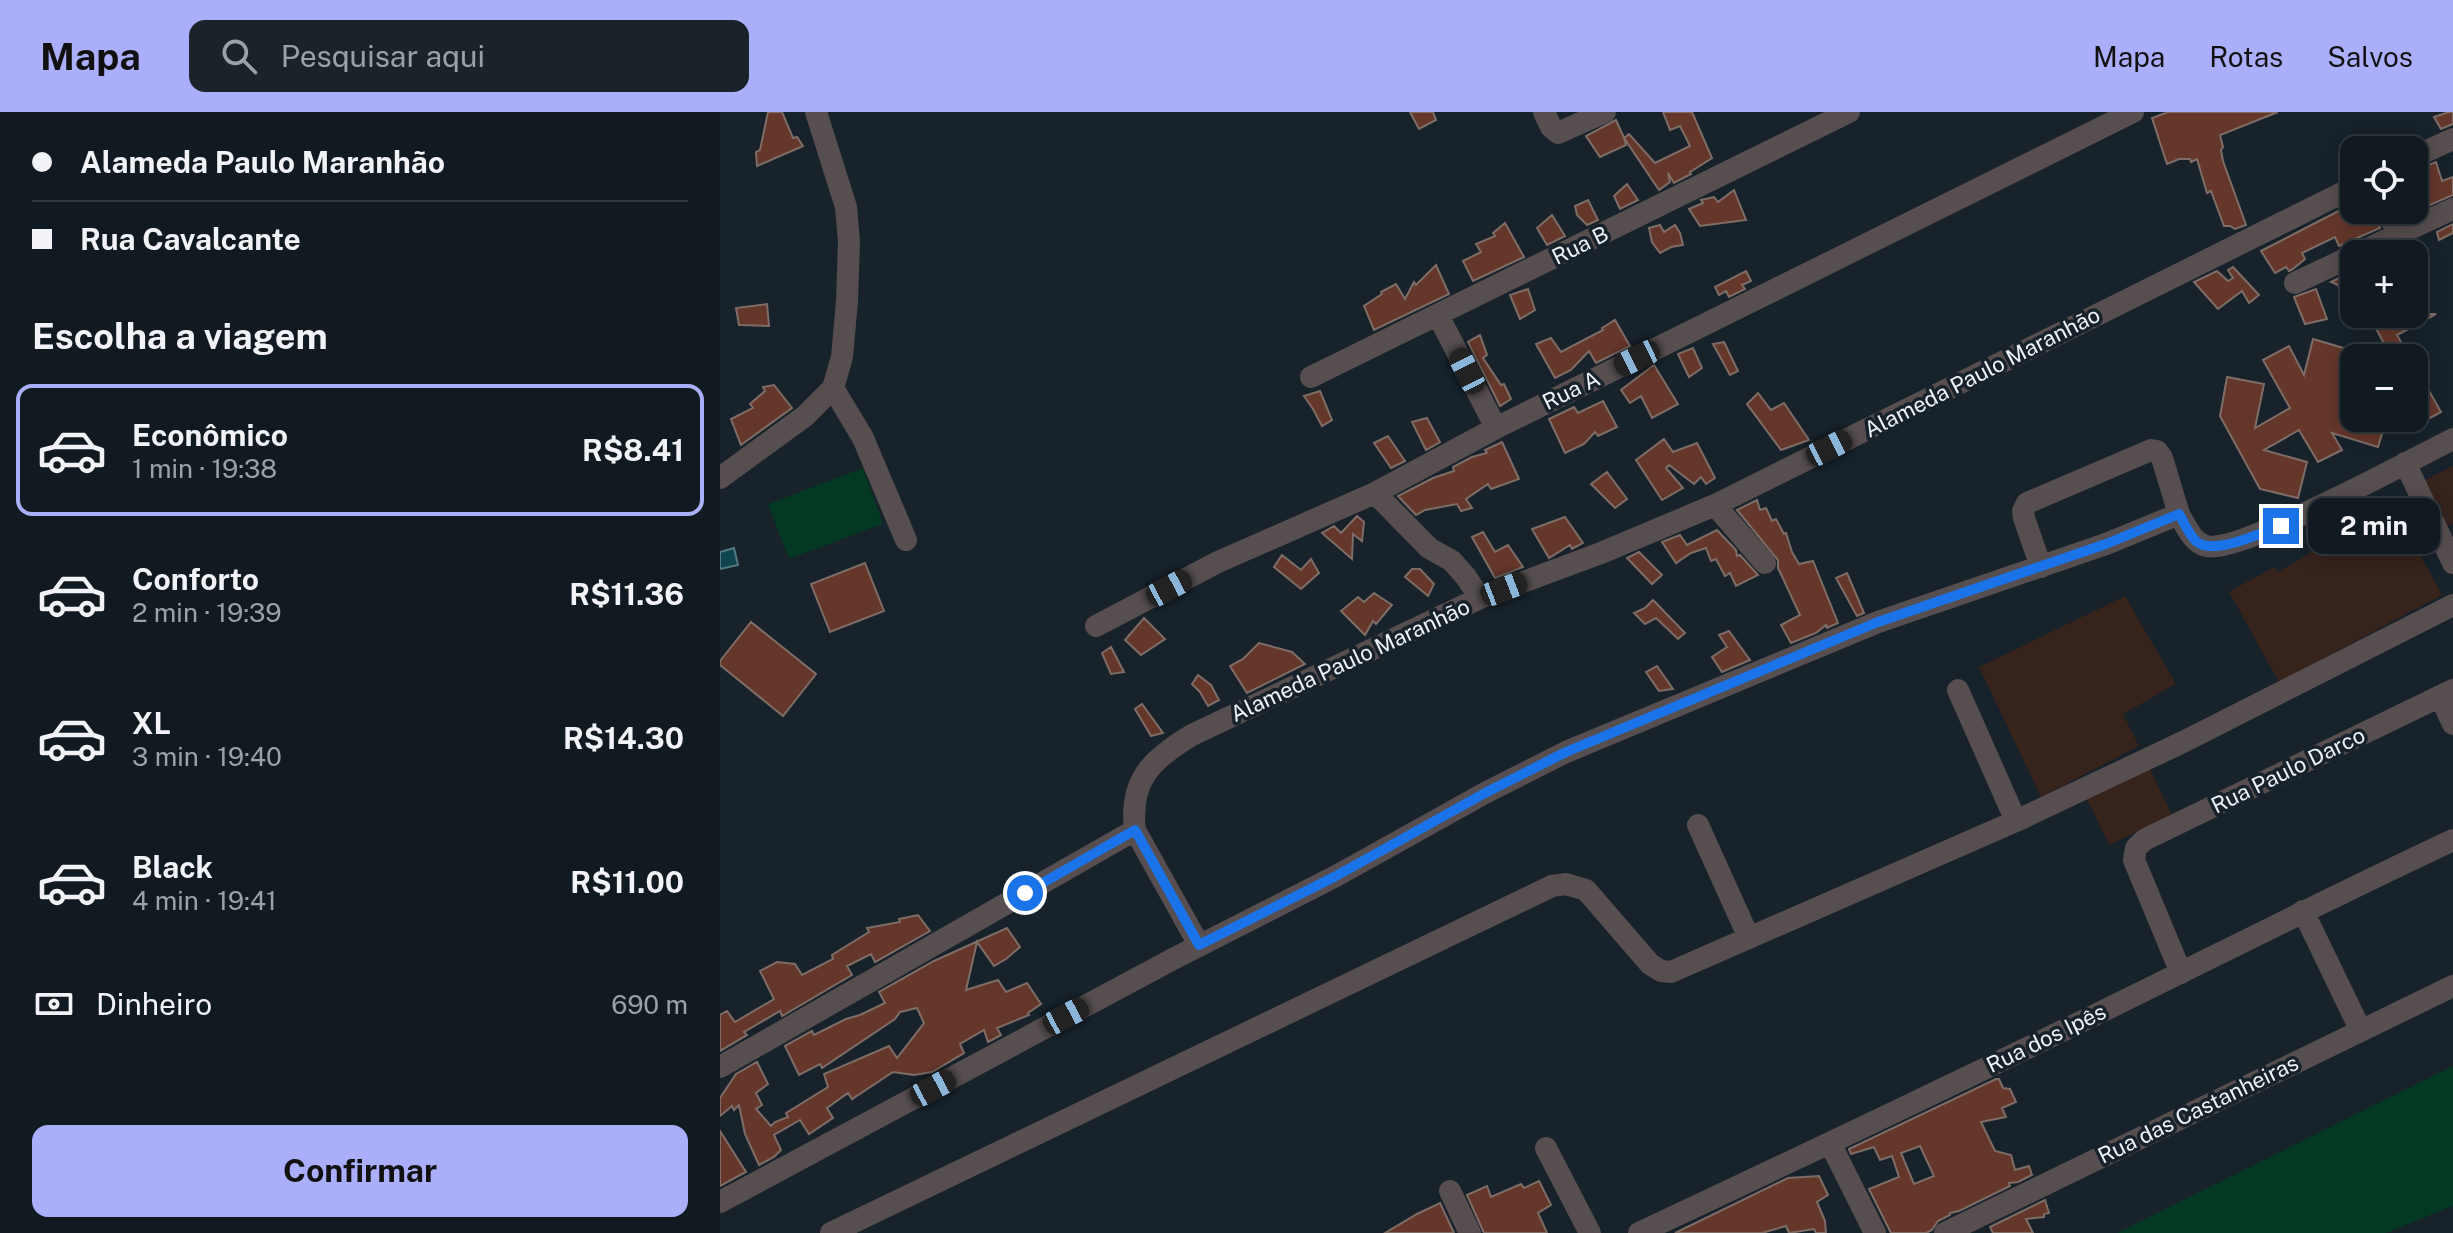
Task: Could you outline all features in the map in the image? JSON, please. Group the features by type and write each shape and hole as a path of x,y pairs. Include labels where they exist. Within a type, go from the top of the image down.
{"street":[{"path":"720,478 805,416 833,388 842,357 849,242 846,207 816,112"},
{"path":"1544,112 1551,127 1558,133 1605,112"},
{"name":"Rua B","path":"1311,377 1849,112"},
{"name":"Rua A","path":"1096,626 1218,562 1375,493 1496,428 2121,115"},
{"path":"2428,151 2453,139"},
{"name":"Alameda Paulo Maranhão","path":"1135,830 1133,809 1142,779 1174,746 1192,735 1480,598 1601,553 1715,505 2340,194"},
{"path":"2386,240 2453,209"},
{"path":"2394,224 2399,234"},
{"path":"2295,283 2340,262"},
{"path":"1438,315 1496,428"},
{"path":"833,388 863,438 906,540"},
{"path":"2041,567 2024,518 2027,503 2151,450 2157,451 2162,458 2179,514 2197,543 2210,547 2281,526 2453,439"},
{"path":"2405,463 2453,563"},
{"path":"1375,493 1429,548 1452,561 1480,598"},
{"path":"1715,505 1765,563"},
{"path":"720,1202 1566,752 1878,622 2041,567 2179,514"},
{"path":"831,1233 1552,886 1566,884 1586,890 1650,964 1661,971 1671,972 2016,821 2183,742 2453,605"},
{"path":"1958,690 2016,821"},
{"path":"2446,693 2453,724"},
{"name":"Rua Paulo Darco","path":"2181,973 2134,860 2136,848 2144,840 2446,693"},
{"path":"1698,825 1749,938"},
{"path":"720,1067 1135,830 1199,945"},
{"name":"Rua dos Ipês","path":"1639,1233 2453,840"},
{"path":"2303,911 2360,1029"},
{"name":"Rua das Castanheiras","path":"1945,1233 2453,986"},
{"path":"1830,1143 1875,1233"},
{"path":"1546,1148 1590,1233"},
{"path":"1450,1191 1470,1233"}],"shaded area":[{"path":"2453,466 2453,523 2442,529 2419,483"},
{"path":"2396,510 2442,595 2279,682 2229,592 2274,567 2278,572 2366,519 2370,526"},
{"path":"2125,596 2176,684 2123,714 2139,746 2041,797 1979,667"},
{"path":"2149,767 2172,815 2109,845 2086,797"}],"green space":[{"path":"863,468 883,524 789,559 768,504"},
{"path":"2453,1066 2453,1206 2386,1233 2117,1233"}],"water":[{"path":"734,548 738,565 720,569 720,552"}],"building":[{"path":"768,112 782,112 793,138 797,137 803,146 757,166 756,152 760,150"},
{"path":"1410,112 1433,112 1436,120 1419,129"},
{"path":"1663,112 1692,112 1712,158 1674,183 1668,173 1670,182 1659,190 1624,138 1629,134 1655,163 1690,146 1680,126 1670,130"},
{"path":"2168,112 2278,112 2220,135 2223,161 2246,225 2235,229 2224,226 2211,191 2207,193 2197,159 2191,162 2190,159 2179,159 2167,164 2152,118"},
{"path":"2453,112 2453,124 2441,129 2434,117"},
{"path":"1616,120 1626,145 1600,157 1586,136"},
{"path":"2436,162 2442,181 2453,177 2453,195 2428,206 2428,165"},
{"path":"1627,184 1638,200 1620,209 1614,196"},
{"path":"1734,190 1746,220 1700,226 1689,209 1703,203 1701,200 1714,197 1718,202"},
{"path":"1588,200 1598,220 1587,225 1577,215 1575,206"},
{"path":"2340,210 2340,224 2378,224 2380,228 2353,240 2340,240 2339,246 2335,237 2302,253 2305,259 2289,271 2286,267 2275,273 2261,251"},
{"path":"1552,215 1565,236 1547,245 1537,228"},
{"path":"1505,223 1524,257 1473,281 1463,261 1481,252 1476,244 1495,236 1493,233"},
{"path":"2453,224 2453,233 2439,240 2437,232"},
{"path":"1660,225 1664,232 1675,225 1683,245 1660,253 1652,242 1649,228"},
{"path":"1436,265 1449,294 1374,330 1364,306 1396,284 1405,299 1414,282 1416,285"},
{"path":"2233,267 2259,295 2249,303 2242,291 2218,309 2194,282 2217,271 2228,281 2233,278 2228,270"},
{"path":"1746,271 1751,281 1742,285 1745,289 1729,297 1726,291 1719,295 1715,287"},
{"path":"2340,278 2340,290 2338,285 2331,282"},
{"path":"1528,289 1535,310 1520,319 1510,295"},
{"path":"2316,289 2327,319 2305,324 2294,297"},
{"path":"767,304 769,326 739,325 736,308"},
{"path":"1615,320 1630,346 1596,363 1589,351 1571,370 1555,378 1536,344 1551,338 1561,352 1603,330"},
{"path":"2376,328 2410,328 2397,335 2402,344 2384,344"},
{"path":"1480,335 1487,355 1483,358 1501,385 1504,384 1511,399 1500,406 1468,342"},
{"path":"2313,339 2340,347 2340,432 2383,432 2378,447 2332,433 2342,450 2318,462 2299,430 2264,450 2307,462 2298,498 2260,489 2220,416 2227,377 2264,384 2255,428 2290,408 2263,360 2289,346 2304,375"},
{"path":"1724,342 1738,371 1730,375 1713,344"},
{"path":"1693,348 1702,368 1689,377 1678,354"},
{"path":"1654,365 1678,404 1652,418 1641,396 1630,403 1621,390"},
{"path":"774,385 792,408 741,445 731,419 753,408 750,404 765,391 763,387"},
{"path":"2428,389 2441,412 2428,419"},
{"path":"1320,391 1332,420 1322,426 1304,396"},
{"path":"1758,393 1771,410 1784,403 1809,440 1781,450 1747,404"},
{"path":"1603,401 1617,427 1598,436 1595,432 1584,444 1565,453 1549,419 1574,407 1578,413"},
{"path":"1427,418 1440,442 1426,450 1412,422"},
{"path":"1388,436 1405,461 1391,468 1374,443"},
{"path":"1664,439 1673,452 1697,443 1715,478 1706,484 1701,477 1694,484 1669,465 1666,468 1683,488 1662,500 1636,460"},
{"path":"1502,442 1519,479 1491,489 1488,484 1466,499 1472,508 1461,511 1457,504 1425,510 1416,515 1398,496 1454,471 1453,467 1487,453 1485,450"},
{"path":"1607,472 1627,499 1615,508 1591,484"},
{"path":"1757,500 1760,510 1766,508 1772,521 1776,519 1786,533 1799,564 1813,561 1838,623 1827,628 1826,625 1816,633 1791,643 1781,625 1800,615 1778,568 1778,560 1737,510"},
{"path":"1357,516 1364,522 1362,541 1353,534 1352,559 1322,533 1334,526 1341,533"},
{"path":"1565,517 1583,543 1572,549 1570,545 1549,558 1532,529"},
{"path":"1717,530 1736,550 1737,556 1740,555 1758,575 1736,586 1730,573 1725,576 1716,559 1711,561 1706,548 1676,563 1662,542 1680,535 1687,545"},
{"path":"1483,532 1495,552 1508,545 1523,567 1495,578 1472,537"},
{"path":"1639,552 1662,575 1652,584 1627,558"},
{"path":"1282,555 1301,570 1311,559 1319,573 1301,589 1274,567"},
{"path":"865,563 884,611 830,632 811,584"},
{"path":"1412,569 1420,569 1434,584 1428,596 1405,577"},
{"path":"1847,573 1864,613 1857,616 1836,578"},
{"path":"1374,593 1392,605 1376,624 1373,621 1365,635 1341,611 1358,597 1364,602"},
{"path":"1653,600 1685,633 1678,639 1656,618 1645,624 1634,613"},
{"path":"1144,618 1165,639 1141,655 1125,640"},
{"path":"751,622 816,674 783,716 720,665"},
{"path":"1729,631 1750,660 1722,672 1712,657 1727,647 1719,635"},
{"path":"1259,643 1292,652 1305,664 1247,693 1230,666 1243,659"},
{"path":"1111,647 1124,672 1111,674 1102,653"},
{"path":"1657,666 1673,689 1659,691 1646,672"},
{"path":"1198,675 1211,685 1219,700 1208,706 1192,684"},
{"path":"1142,704 1163,733 1151,736 1135,709"},
{"path":"918,915 930,931 875,962 871,954 847,966 852,975 782,1016 780,1011 744,1032 747,1035 720,1051 720,1015 727,1011 735,1022 774,999 760,971 777,962 795,964 802,975 833,959 832,955 869,932 867,928"},
{"path":"1007,928 1020,947 994,966 977,942 966,990 998,980 1006,992 1027,983 1041,1004 1029,1015 997,1028 1001,1035 988,1042 984,1030 960,1044 964,1053 932,1072 914,1075 893,1072 852,1099 848,1093 827,1108 833,1118 809,1134 800,1120 774,1135 781,1150 759,1165 745,1134 739,1105 734,1110 732,1106 720,1116 720,1098 736,1074 757,1062 768,1084 756,1093 762,1105 756,1109 771,1126 828,1087 824,1074 889,1046 897,1058 924,1023 917,1008 900,1012 895,1019 822,1068 820,1064 799,1075 785,1046 812,1031 814,1035 885,1003 879,992 934,961"},
{"path":"1999,1079 2003,1088 2010,1089 2016,1102 2002,1108 2006,1117 1981,1122 1995,1151 2011,1155 2015,1170 2029,1166 2032,1175 2009,1183 2010,1186 1950,1213 1926,1233 1891,1233 1869,1189 1899,1177 1892,1156 1880,1160 1874,1147 1851,1154 1849,1149","holes":["1920,1146 1934,1176 1914,1184 1901,1153"]},
{"path":"720,1131 746,1172 720,1186"},
{"path":"1819,1176 1828,1195 1817,1202 1826,1233 1816,1233 1814,1229 1789,1233 1786,1226 1762,1233 1675,1233 1788,1178"},
{"path":"1539,1181 1551,1205 1538,1213 1547,1233 1484,1233 1467,1195 1487,1186 1491,1197 1521,1184 1524,1188"},
{"path":"2045,1200 2049,1213 2044,1217 2026,1219 2033,1233 1993,1233 1990,1227"},
{"path":"1440,1203 1454,1233 1385,1233 1417,1214"}],"route":[{"path":"1025,893 1135,830 1199,945 1336,876 1566,752 1878,622 2106,544 2179,514 2197,543 2210,547 2281,526"}]}
